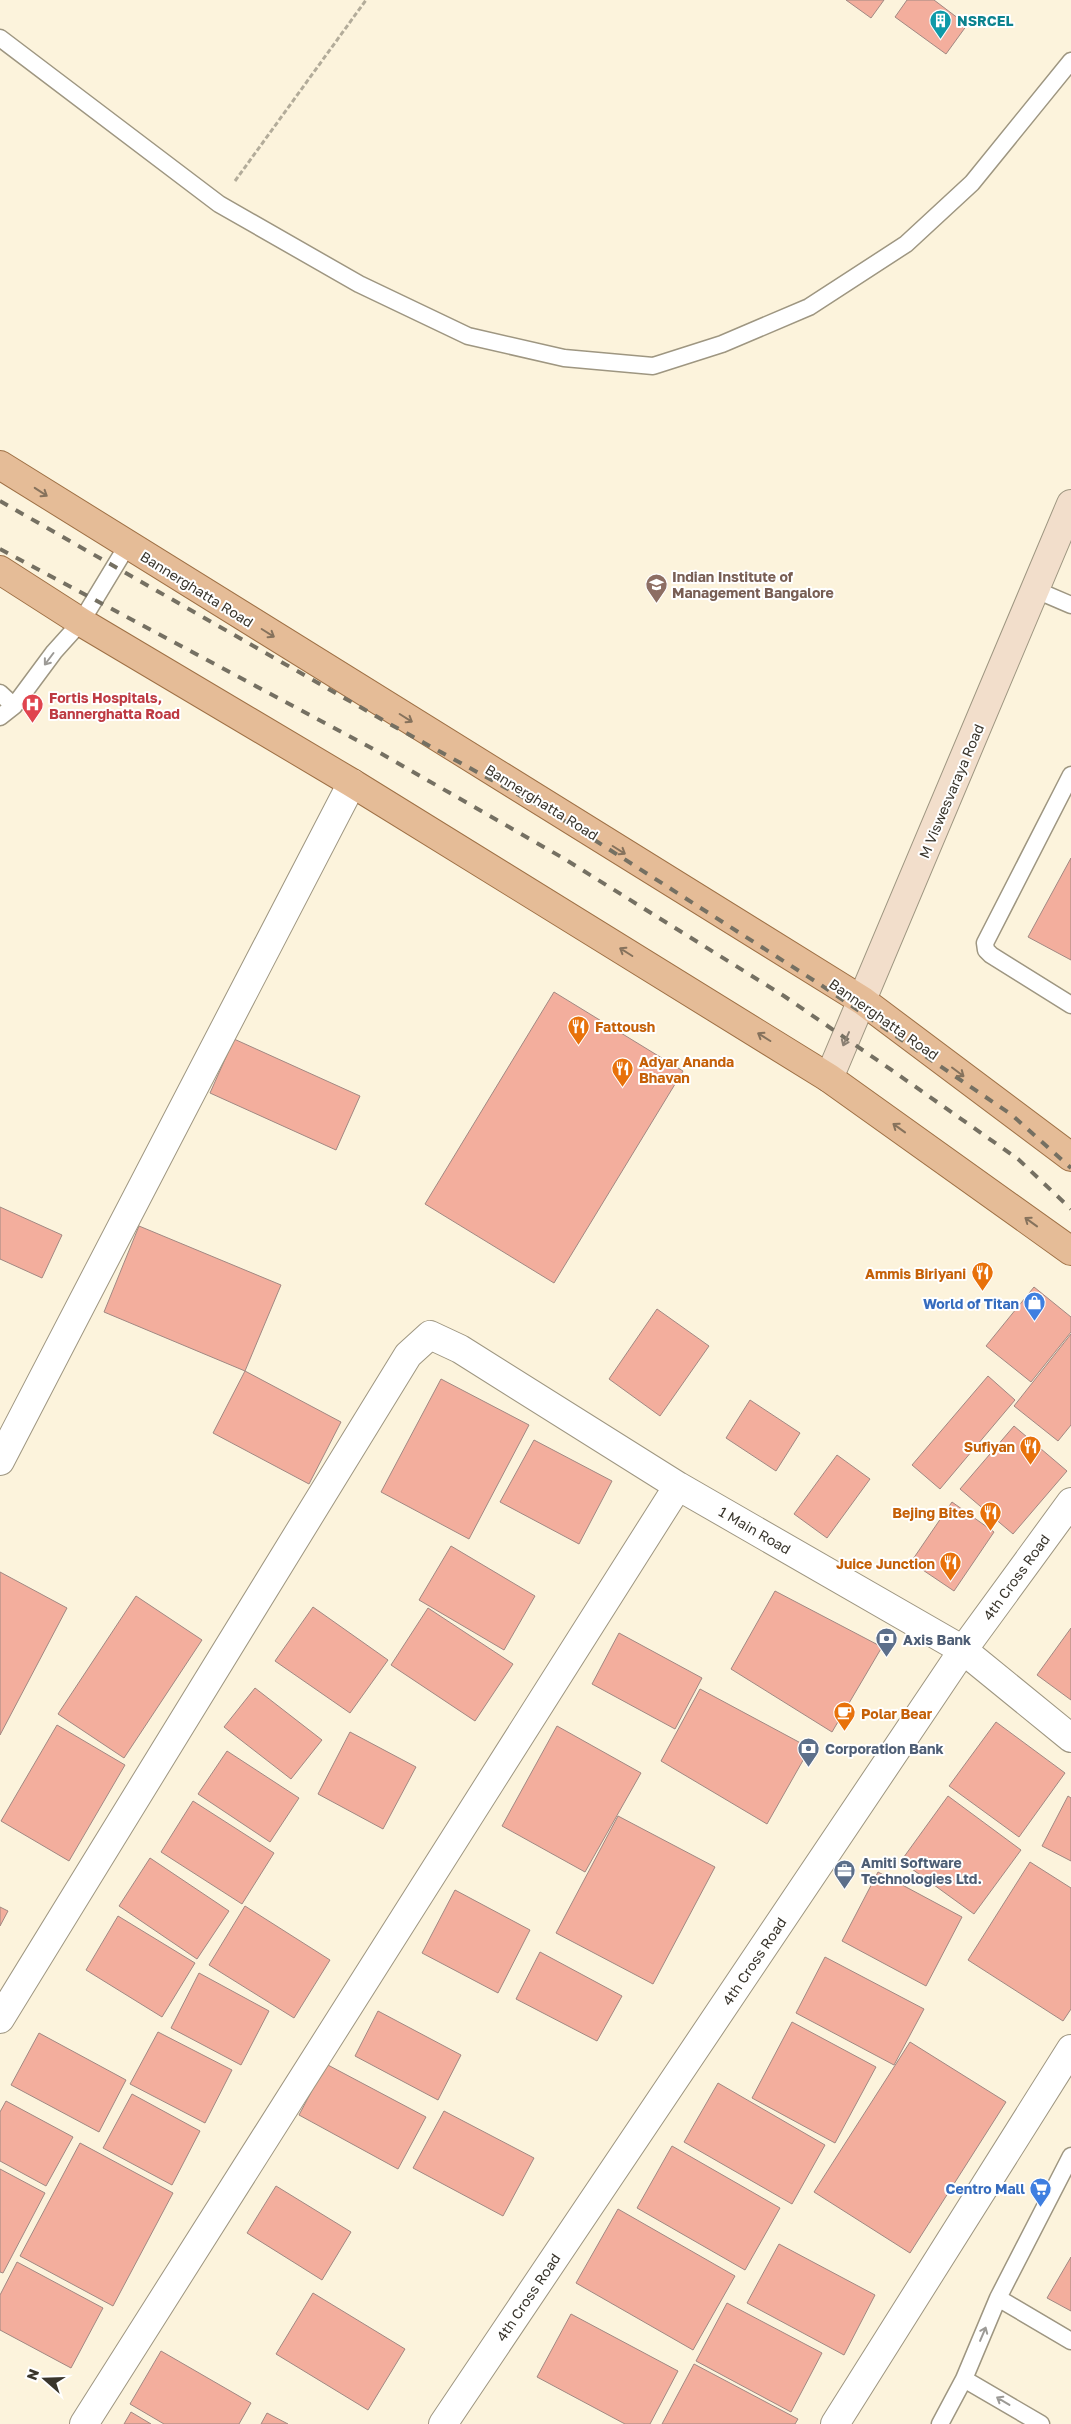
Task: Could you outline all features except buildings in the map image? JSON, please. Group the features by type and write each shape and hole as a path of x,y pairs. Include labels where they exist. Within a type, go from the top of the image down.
{"main road":[{"name":"Bannerghatta Road","path":"0,465 127,546 863,1001 1071,1157"},
{"path":"0,570 81,622 352,783 829,1078 1071,1251"}],"street":[{"name":"M Viswesvaraya Road","path":"829,1078 1071,504"},
{"path":"0,1461 352,783"},
{"name":"1 Main Road","path":"0,2019 408,1355 430,1336 460,1349 678,1486 963,1650 1071,1738"},
{"path":"84,2424 678,1486"},
{"name":"4th Cross Road","path":"443,2424 963,1650 1071,1502"},
{"path":"835,2424 1071,2049"}],"lane":[{"path":"0,38 219,204 359,284 468,336 564,358 653,366 722,344 809,306 906,244 972,183 1071,62"},
{"path":"0,717 14,706 54,652 81,622 127,546"},
{"path":"1036,590 1071,605"},
{"path":"0,693 14,706"},
{"path":"1071,775 985,943 986,950 991,955 1071,1005"},
{"path":"940,2424 964,2379 998,2298 1071,2156"},
{"path":"998,2298 1071,2341"},
{"path":"964,2379 1041,2424"}],"path":[{"path":"219,204 366,0"}],"railway":[{"path":"0,501 388,723 557,816 821,985 1012,1115 1071,1168"},
{"path":"0,549 375,750 563,858 784,996 893,1071 1018,1159 1071,1209"}],"place":[{"name":"NSRCEL","path":"941,39"},
{"name":"Indian Institute of Management Bangalore","path":"656,603"},
{"name":"Fortis Hospitals, Bannerghatta Road","path":"33,724"},
{"name":"Fattoush","path":"579,1045"},
{"name":"Adyar Ananda Bhavan","path":"623,1088"},
{"name":"Ammis Biriyani","path":"982,1292"},
{"name":"World of Titan","path":"1035,1322"},
{"name":"Sufiyan","path":"1031,1465"},
{"name":"Bejing Bites","path":"990,1531"},
{"name":"Juice Junction","path":"951,1582"},
{"name":"Axis Bank","path":"887,1658"},
{"name":"Polar Bear","path":"845,1732"},
{"name":"Corporation Bank","path":"809,1767"},
{"name":"Amiti Software Technologies Ltd.","path":"845,1889"},
{"name":"Centro Mall","path":"1041,2207"}]}
